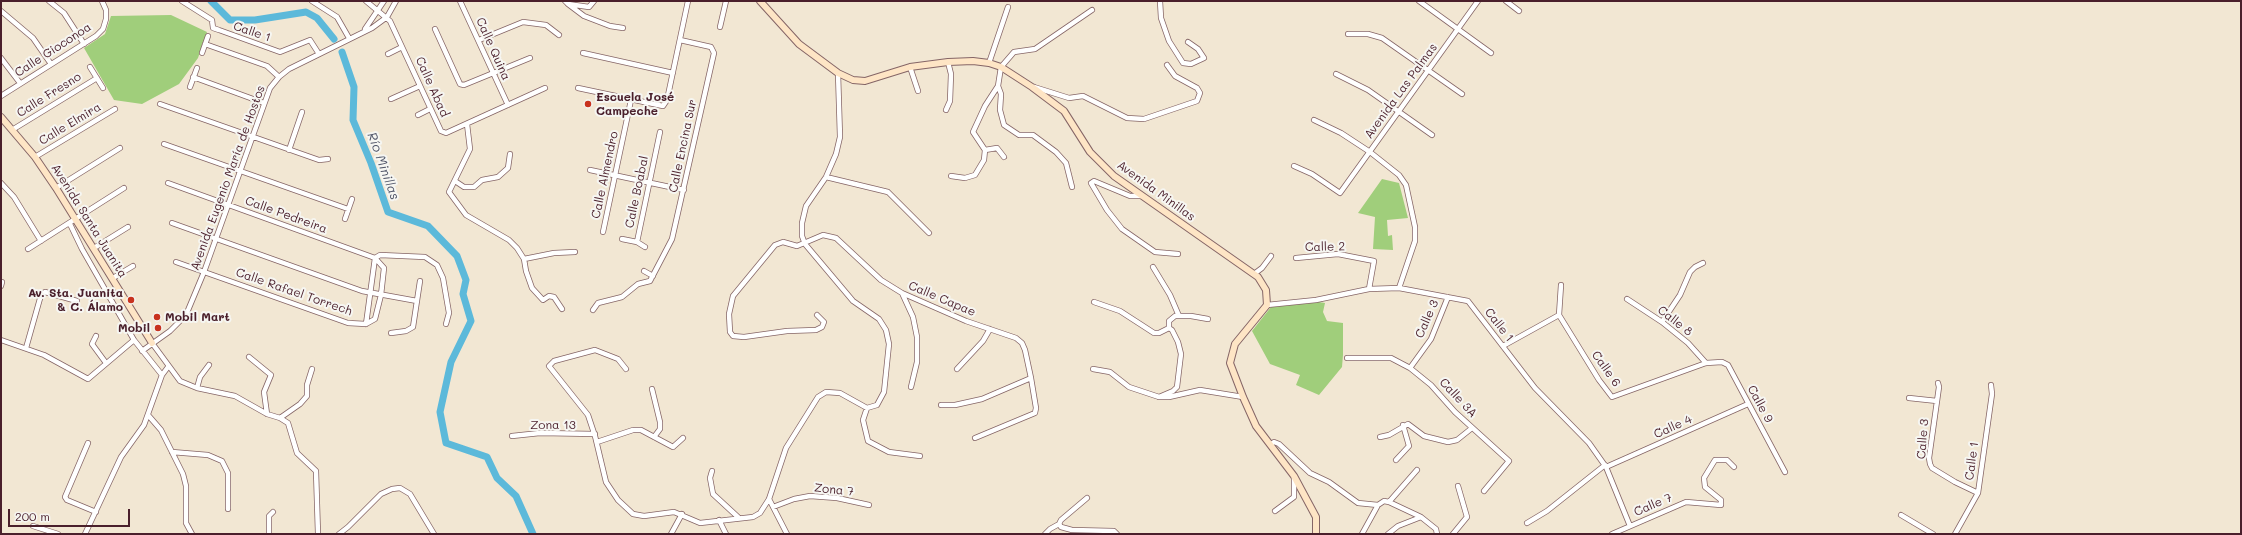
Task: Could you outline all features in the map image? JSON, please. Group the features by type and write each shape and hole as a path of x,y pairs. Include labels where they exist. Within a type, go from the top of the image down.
{"street":[{"path":"49,1 64,13 84,44"},
{"name":"Calle Gioconoa","path":"1,96 96,36 103,28 106,15 106,10 102,1"},
{"name":"Calle 1","path":"182,1 212,20 213,28 280,52 310,40 319,54"},
{"path":"312,1 337,17 349,38"},
{"name":"Calle Abad","path":"366,1 387,17 441,131 446,132 467,124 545,88"},
{"name":"Avenida Eugenio María de Hostos","path":"365,29 379,11 384,1"},
{"name":"Avenida Eugenio María de Hostos","path":"142,351 170,331 186,314 204,272 270,88 279,77 290,69 365,29 372,28 387,17 396,1"},
{"name":"Calle Quina","path":"460,1 508,105"},
{"path":"567,3 589,8 594,1"},
{"path":"578,88 664,106 667,100 688,1"},
{"path":"720,27 724,1"},
{"name":"Avenida Minillas","path":"760,1 799,44 838,73 853,80 865,81 910,67 948,62 966,61 989,63 1001,67 1032,87 1064,111 1090,152 1114,176 1254,274 1266,290 1267,305"},
{"path":"1160,1 1161,18 1169,41 1183,63 1191,64 1204,58 1198,48 1188,42"},
{"path":"1419,1 1491,53"},
{"name":"Avenida Las Palmas","path":"1294,166 1312,174 1340,193 1478,1"},
{"path":"1506,1 1519,11"},
{"path":"567,3 584,16 610,26 623,28"},
{"path":"989,63 1008,7"},
{"path":"951,176 965,178 974,175 984,160 985,150 973,132 985,106 998,86 1001,67 1014,52 1035,49 1092,10"},
{"path":"1,11 33,38 51,64"},
{"path":"479,40 523,22 546,25 559,35"},
{"path":"435,29 460,84 464,85 530,58"},
{"path":"1348,34 1368,34 1382,38 1462,94"},
{"path":"202,53 208,36"},
{"name":"Calle Encina Sur","path":"653,276 672,239 714,53 711,47 680,40"},
{"path":"205,44 267,66 279,77"},
{"path":"388,54 402,46"},
{"path":"583,53 673,73"},
{"path":"1,58 20,83"},
{"path":"946,110 950,101 951,74 948,62"},
{"path":"1032,87 1069,98 1083,96 1127,118 1144,119 1197,101 1200,94 1197,88 1175,76 1167,65"},
{"path":"90,67 103,88"},
{"path":"910,67 918,91"},
{"path":"190,87 197,68"},
{"path":"626,369 618,359 595,350 554,361 549,366 588,415 595,434 606,482 618,500 633,514 644,516 674,512 682,514 700,523 739,518 760,513 770,499 786,448 818,397 826,392 840,393 867,408 876,405 884,392 888,344 886,330 879,319 854,301 804,244 802,236 802,223 806,206 826,177 836,154 840,137 838,73"},
{"path":"1336,74 1368,90 1432,135"},
{"path":"193,77 264,103"},
{"name":"Calle Fresno","path":"12,130 97,78"},
{"path":"391,99 420,86"},
{"path":"998,86 1001,94 1000,110 1004,125 1019,135 1033,135 1056,152 1066,163 1072,187"},
{"name":"Calle Almendro","path":"603,232 631,100"},
{"path":"160,104 319,160 328,159"},
{"name":"Calle Elmira","path":"35,157 115,108"},
{"path":"418,115 430,109"},
{"path":"289,150 302,112"},
{"name":"Avenida Santa Juanita","path":"1,117 35,157 76,219 152,343 168,367 180,381 197,388 235,396 266,414 280,418"},
{"path":"1314,120 1341,133 1370,152 1400,175 1406,185 1415,227 1415,240 1399,288"},
{"path":"467,124 470,149 449,192 466,215 509,240 517,248 524,259 532,288 543,300 549,296 554,297 562,309"},
{"name":"Calle Boabal","path":"622,239 636,242 660,132"},
{"path":"164,144 348,209"},
{"path":"56,188 120,148"},
{"path":"985,150 997,148 1004,158"},
{"path":"455,181 464,187 474,187 482,180 498,177 508,168 510,154"},
{"path":"590,170 684,190"},
{"path":"826,177 888,192 929,233"},
{"path":"1142,196 1130,196 1094,181 1091,183 1107,210 1122,228 1155,252 1178,254"},
{"path":"1,182 14,197 41,241"},
{"name":"Calle Pedreira","path":"168,183 375,258"},
{"path":"28,249 70,224 124,188"},
{"path":"345,219 352,199"},
{"path":"172,222 370,293 417,301"},
{"path":"70,224 82,249 134,340 162,375"},
{"path":"94,248 128,227"},
{"name":"Calle Capae","path":"804,244 823,235 834,237 881,280 902,293 966,321 1016,338 1022,343 1031,378 1036,408 1035,413 975,438"},
{"path":"636,242 645,247"},
{"path":"804,244 797,246 783,242 775,245 733,296 729,314 730,332 733,336 744,337 787,330 816,330 822,327 824,322 817,315"},
{"path":"524,259 554,253 575,252"},
{"name":"Calle 2","path":"1296,258 1338,254 1374,261 1369,289"},
{"path":"366,324 375,319 381,295 384,268 375,258 380,255 425,257 437,265 443,278 449,313 446,324"},
{"path":"1254,274 1262,268 1271,256"},
{"name":"Calle Rafael Torrech","path":"176,262 348,323 366,324 375,258"},
{"path":"1662,322 1680,295 1690,272 1695,267 1703,263"},
{"path":"113,278 133,266"},
{"path":"1153,268 1164,283 1179,316"},
{"path":"593,310 598,303 622,297 638,284 650,281 653,276 644,271"},
{"path":"392,333 406,331 413,327 420,281"},
{"path":"1503,346 1559,315 1561,285"},
{"name":"Calle 1","path":"1267,305 1316,300 1369,289 1399,288 1468,301 1535,388 1589,443 1605,466 1630,526"},
{"path":"26,348 41,295 46,292 77,301"},
{"path":"902,293 913,317 917,337 917,362 911,387"},
{"name":"Calle 3","path":"1410,368 1431,339 1448,297"},
{"name":"Calle 8","path":"1627,299 1662,322 1688,343 1706,363"},
{"path":"1094,302 1120,311 1154,333 1159,333 1169,328"},
{"path":"1267,305 1236,344 1230,363 1256,426 1294,476 1316,517 1316,534"},
{"name":"Calle 6","path":"1559,315 1599,380 1612,396 1706,363"},
{"path":"1159,396 1177,387 1181,354 1178,342 1169,328 1168,324 1171,318 1179,316 1208,319"},
{"path":"957,369 983,341 990,328"},
{"path":"96,336 92,344 106,363"},
{"path":"1,340 26,348 64,365 88,379 92,378 106,363 134,340"},
{"path":"249,357 271,375 264,392 266,414"},
{"name":"Calle 3A","path":"1347,358 1391,358 1410,368 1431,385 1455,412 1509,461 1484,491"},
{"name":"Calle 9","path":"1706,363 1722,362 1728,365 1785,472"},
{"path":"197,388 200,377 209,365"},
{"path":"85,534 122,457 144,425 162,375 168,367"},
{"path":"312,369 307,385 307,396 300,404 280,418 288,423 292,430 297,453 316,471 318,534"},
{"path":"1093,369 1110,372 1129,388 1159,396 1169,397 1200,390 1243,397"},
{"path":"941,405 982,399 1031,378"},
{"name":"Calle 3","path":"1938,383 1939,387 1929,458 1930,464 1932,468 1955,482 1978,493"},
{"name":"Calle 1","path":"1955,534 1978,493 1992,394 1991,385"},
{"path":"652,389 660,422 660,428 654,437"},
{"path":"1909,398 1937,401"},
{"name":"Calle 4","path":"1527,523 1548,511 1605,466 1748,404"},
{"path":"867,408 863,420 868,441 889,452 920,456"},
{"path":"148,415 161,430 186,486 186,523 192,534"},
{"path":"1380,437 1389,435 1403,425 1408,424 1424,436 1448,442 1457,440 1472,428"},
{"path":"1396,460 1409,446 1403,425"},
{"path":"597,442 633,430 641,430 672,447 683,438"},
{"name":"Zona 13","path":"512,436 540,433 595,434"},
{"path":"1271,444 1274,442 1278,444 1310,473 1329,482 1358,503 1378,505"},
{"path":"88,443 65,497 67,500 96,512"},
{"path":"172,452 208,455 222,461 228,473 228,509"},
{"name":"Calle 7","path":"1612,534 1686,502 1722,505 1721,500 1705,487 1704,478 1710,465 1715,460 1727,460 1734,467"},
{"path":"1389,502 1417,470"},
{"path":"712,471 710,478 713,494 739,518"},
{"path":"1275,511 1294,496 1294,476"},
{"path":"1453,534 1467,517 1458,486"},
{"path":"339,534 381,494 392,489 400,488 410,494 434,534"},
{"name":"Zona 7","path":"774,507 794,499 810,496 836,498 869,505"},
{"path":"1045,534 1050,528 1059,524 1061,520 1087,498"},
{"path":"770,499 788,534"},
{"path":"1362,534 1378,505 1384,501 1421,517 1436,529 1437,534"},
{"path":"269,534 269,516 273,512"},
{"path":"671,534 682,514"},
{"path":"1901,515 1933,534"},
{"path":"1388,534 1393,529 1421,517"},
{"path":"719,520 726,534"},
{"path":"1059,524 1061,527 1072,530 1114,531 1117,534"},
{"path":"33,526 58,534"}],"green space":[{"path":"171,15 207,32 198,58 179,84 142,104 114,100 84,48 105,34 111,16"},
{"path":"1382,179 1399,183 1408,218 1387,220 1388,236 1392,235 1393,250 1373,249 1375,217 1358,213"},
{"path":"1319,302 1325,303 1323,312 1327,321 1343,323 1343,355 1342,367 1319,395 1296,385 1300,375 1270,364 1252,331 1271,307"}],"waterway":[{"name":"Río Minillas","path":"211,1 230,20 255,20 306,12 317,18 334,39"},
{"name":"Río Minillas","path":"342,52 354,87 353,120 371,163 388,212 428,226 457,256 466,280 463,294 471,321 451,362 440,412 446,443 487,457 497,478 516,496 533,534"}],"place":[{"name":"Escuela José Campeche","path":"588,104"},
{"name":"Av. Sta. Juanita & C. Álamo","path":"131,300"},
{"name":"Mobil Mart","path":"157,317"},
{"name":"Mobil","path":"158,328"}]}
